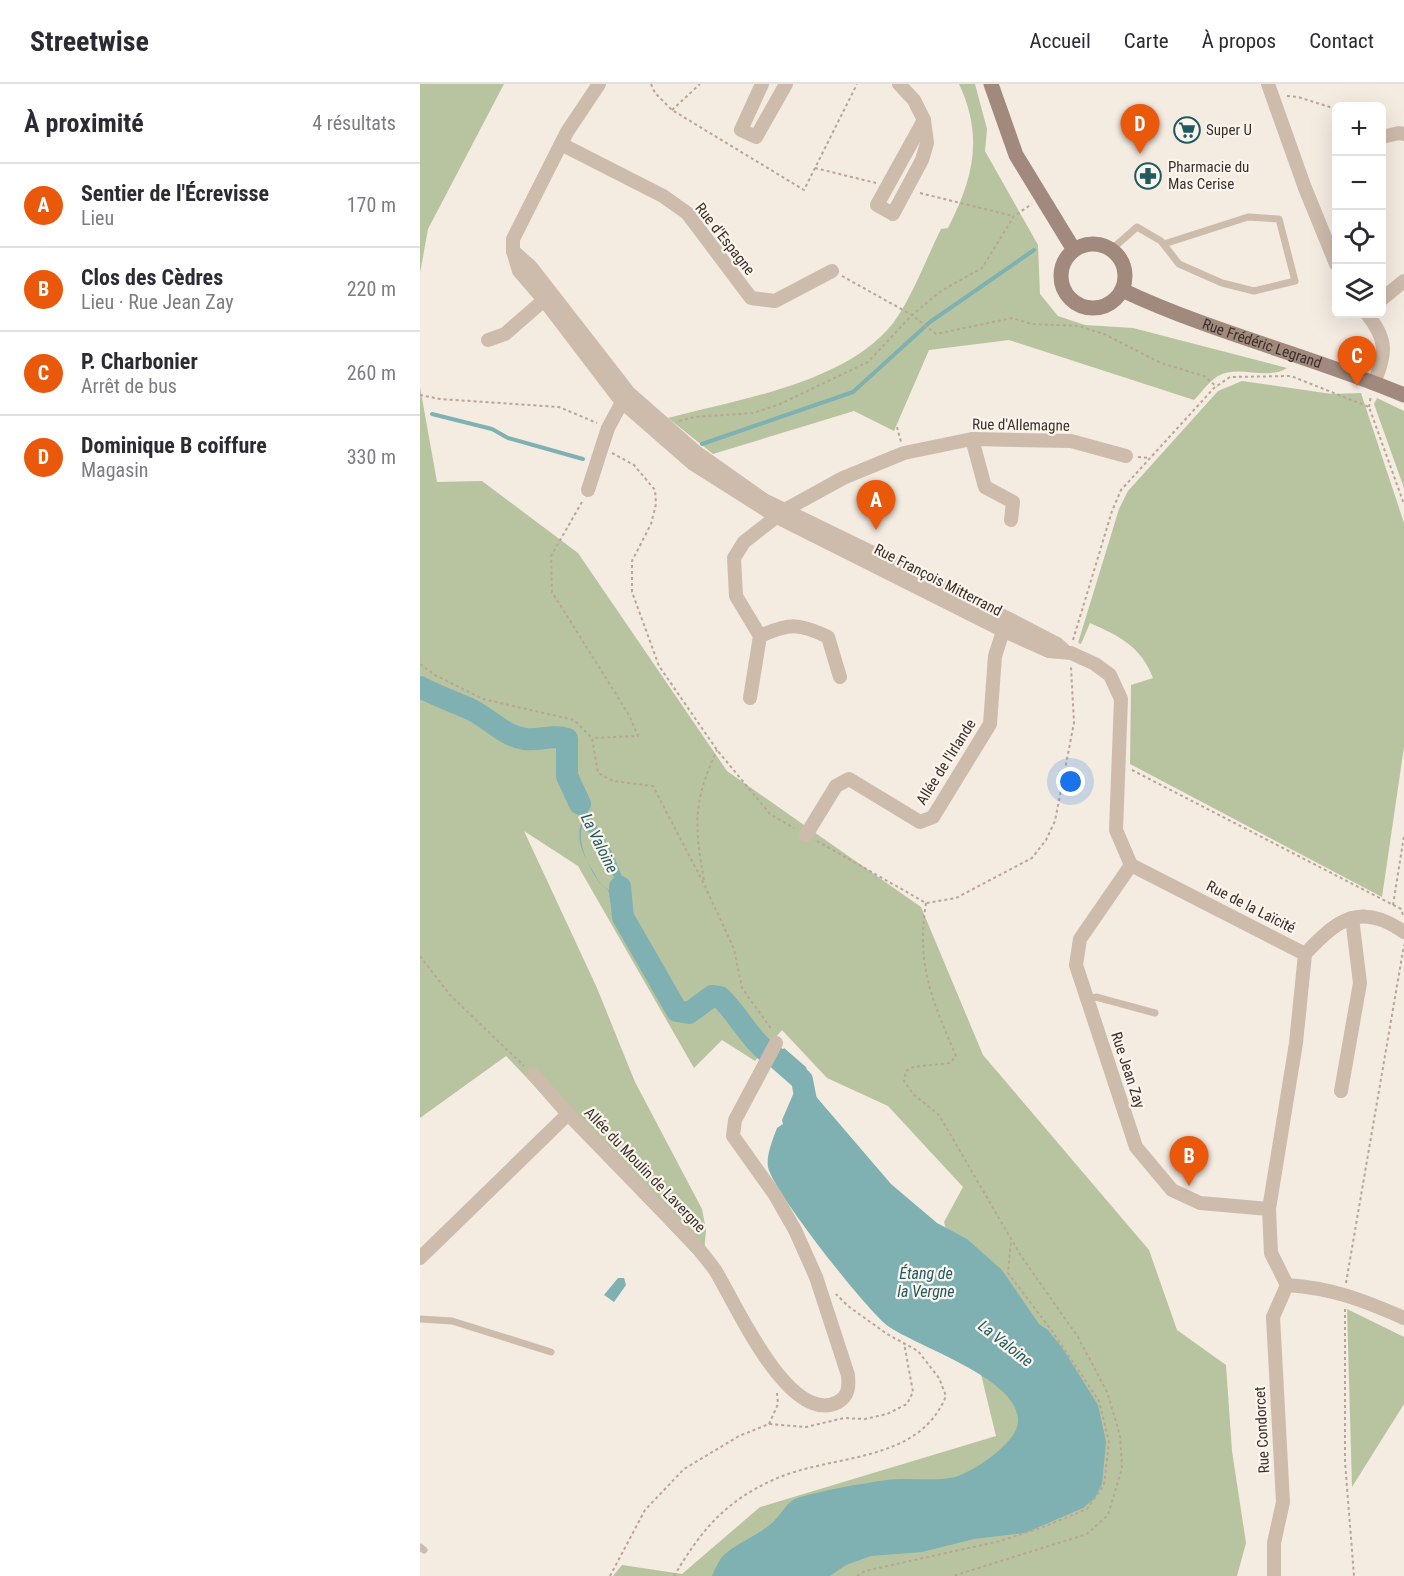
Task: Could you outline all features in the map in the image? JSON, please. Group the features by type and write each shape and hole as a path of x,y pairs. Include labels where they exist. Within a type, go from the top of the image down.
{"main road":[{"path":"992,86 1016,154 1074,250"},
{"path":"1094,243 1112,249 1121,259 1125,269 1122,290 1107,305 1097,308 1076,303 1068,296 1061,277 1066,257 1074,250 1094,243"},
{"name":"Rue Frédéric Legrand","path":"1122,290 1180,316 1374,382 1404,395"}],"street":[{"path":"513,251 513,239 561,144 599,84"},
{"path":"762,84 741,130 756,136 786,84"},
{"path":"899,84 914,100 924,120 927,143 893,214 877,205 924,120"},
{"path":"1270,90 1305,188 1332,254"},
{"path":"1386,136 1399,132 1404,134"},
{"name":"Rue d'Espagne","path":"561,144 663,196 687,213 751,298 775,301 832,271"},
{"name":"Rue François Mitterrand","path":"513,251 519,271 625,397 692,463 781,514 1005,624 1049,651 1069,652"},
{"name":"Rue François Mitterrand","path":"513,251 531,267 625,397 781,514"},
{"path":"1386,296 1404,281"},
{"path":"488,340 505,334 544,300"},
{"path":"1371,318 1384,349 1384,357 1374,382"},
{"path":"588,490 608,428 625,397"},
{"path":"972,439 985,487 1013,502 1011,520"},
{"name":"Rue d'Allemagne","path":"760,636 736,596 734,558 744,542 781,514 843,478 904,453 972,439 1071,441 1126,456"},
{"name":"Allée de l'Irlande","path":"806,835 836,786 849,779 920,822 933,817 990,724 995,656 1005,624"},
{"path":"750,698 760,636 784,626 806,626 828,637 840,677"},
{"path":"1069,652 1095,664 1110,675 1121,699 1116,830 1131,865"},
{"name":"Rue de la Laïcité","path":"1131,865 1305,954 1296,1043 1269,1209 1271,1253 1287,1285"},
{"name":"Rue Jean Zay","path":"1131,865 1080,939 1076,965 1136,1147 1172,1190 1200,1203 1269,1209"},
{"path":"1341,1091 1360,983 1352,918"},
{"path":"1305,954 1326,931 1341,921 1352,918 1375,918 1389,921 1404,932"},
{"name":"Allée du Moulin de Lavergne","path":"533,1074 568,1114 698,1248 714,1269 776,1373 803,1397 823,1405 841,1401 849,1386 828,1310 795,1230 775,1195 733,1136 735,1120 776,1043"},
{"name":"Allée du Moulin de Lavergne","path":"420,1258 568,1114"},
{"path":"1287,1285 1318,1287 1345,1293 1404,1318"},
{"name":"Rue Condorcet","path":"1274,1576 1274,1543 1283,1502 1273,1317 1287,1285"}],"lane":[{"path":"1112,249 1137,227 1164,244 1179,264 1233,285 1254,291 1295,281 1279,219 1248,217 1164,244"},
{"path":"1088,1000 1096,998 1155,1013"},
{"path":"420,1319 452,1321 551,1352"}],"path":[{"path":"672,110 700,84"},
{"path":"1270,90 1332,108"},
{"path":"815,168 887,186"},
{"path":"906,190 1014,216"},
{"path":"665,427 694,417 753,413 840,378 868,362 912,315 942,291 982,268 1014,216 1042,198"},
{"path":"832,271 912,315 936,334 1012,318 1032,324 1078,326 1104,334 1161,363 1204,376 1216,387"},
{"path":"953,1576 1087,1534 1108,1515 1122,1468 1120,1435 1107,1392 1078,1337 1011,1238 939,1115 913,1094 904,1081 906,1071 913,1066 950,1063 956,1056 931,997 922,953 922,927 926,903 956,898 1032,858 1046,840 1055,821 1074,723 1069,652 1121,490 1216,387 1230,377 1292,376 1369,407 1404,504"},
{"path":"420,395 440,399 559,407 608,428"},
{"path":"602,447 634,465 655,490 656,504 651,524 632,561 632,592 659,666 717,750 702,783 697,808 697,842 705,884"},
{"path":"588,490 551,556 552,592 629,715 638,736 592,738"},
{"path":"420,664 435,675 483,699 574,720 592,738 598,774 613,781 653,786 705,884 734,949 741,988 773,1031 776,1043"},
{"path":"1119,764 1393,905 1403,908 1404,923"},
{"path":"1393,905 1404,836"},
{"path":"1354,1576 1345,1462 1345,1293 1404,945"},
{"path":"420,956 450,995 533,1074"},
{"path":"857,1576 865,1571 999,1541 1043,1527 1087,1509 1104,1485 1109,1442 1099,1401 1052,1331 1008,1273 1011,1238"},
{"path":"674,1576 711,1521 753,1490 776,1479 886,1449 927,1426 941,1409 946,1396 939,1378 918,1351 848,1306 835,1292"},
{"path":"610,1576 645,1510 684,1470 739,1436 769,1424 806,1427 844,1418 865,1419 887,1414 907,1404 913,1392 904,1343"},
{"path":"769,1424 777,1404 776,1373"}],"green space":[{"path":"420,84 504,84 428,229 420,273"},
{"path":"959,84 975,84 987,129 985,151 1038,245 1040,294 1058,316 1085,325 1133,328 1287,368 1271,373 1226,373 1211,381 1194,400 1009,340 929,350 894,431 854,411 713,454 668,418 761,395 825,372 854,357 879,339 898,316 941,229 948,228 969,175 973,140 967,103"},
{"path":"1242,381 1332,394 1361,393 1404,523 1404,747 1382,897 1130,764 1131,685 1153,678 1142,658 1128,643 1101,628 1090,623 1081,644 1078,643 1119,509 1128,491 1218,391"},
{"path":"420,387 437,482 482,481 578,553 727,771 921,907 983,1055 1149,1250 1177,1330 1226,1365 1232,1451 1246,1543 1237,1576 613,1576 622,1565 682,1574 760,1507 996,1436 944,1222 963,1187 888,1106 827,1078 782,1030 755,1061 722,1040 694,1068 578,866 524,831 597,988 635,1082 702,1209 706,1230 703,1264 506,1056 420,1118"},
{"path":"1377,398 1404,411 1404,488 1374,404"},
{"path":"1347,1309 1404,1337 1404,1404 1352,1487"}],"water":[{"path":"420,685 473,708 509,732 534,738 556,732 567,739 572,748 576,792 612,852 623,879 630,918 637,926 648,955 678,1008 684,1009 712,992 720,993 736,1007 750,1033 769,1048 766,1051 753,1038 720,997 712,996 689,1013 677,1011 650,968 634,927 612,909 608,889 614,894 615,910 617,900 614,876 597,842 582,826 582,848 588,862 584,855 580,842 579,836 584,815 567,776 567,743 557,736 526,739 504,732 472,710 445,701"},
{"path":"784,1048 806,1067 813,1089 794,1086 774,1063"},
{"name":"Étang de la Vergne","path":"795,1090 813,1093 891,1184 937,1223 967,1239 1002,1270 1039,1324 1048,1330 1063,1349 1098,1405 1106,1442 1102,1484 1095,1498 1083,1508 1025,1533 974,1539 922,1552 871,1556 846,1565 830,1576 712,1576 723,1556 769,1525 793,1500 819,1492 887,1480 955,1477 993,1456 1010,1439 1018,1422 1014,1406 1003,1392 986,1378 902,1334 877,1316 822,1250 785,1199 773,1180 768,1167 768,1157 777,1128 783,1124 782,1120"},
{"path":"618,1278 624,1278 626,1285 614,1302 604,1295"}],"waterway":[{"path":"702,444 853,392 930,322 1034,250"},
{"path":"432,414 492,429 508,438 583,459"},
{"name":"La Valoine","path":"420,687 472,710 517,737 567,739 567,776 580,804"},
{"name":"La Valoine","path":"620,887 623,917 677,1011 689,1013 712,996 720,997 766,1051"},
{"name":"La Valoine","path":"777,1058 802,1080 810,1122"}],"place":[{"name":"Super U","path":"1187,130"},
{"name":"Dominique B coiffure","path":"1140,154"},
{"name":"Pharmacie du Mas Cerise","path":"1148,176"},
{"name":"P. Charbonier","path":"1357,386"},
{"name":"Sentier de l'Écrevisse","path":"876,530"},
{"name":"Clos des Cèdres","path":"1189,1186"}]}
